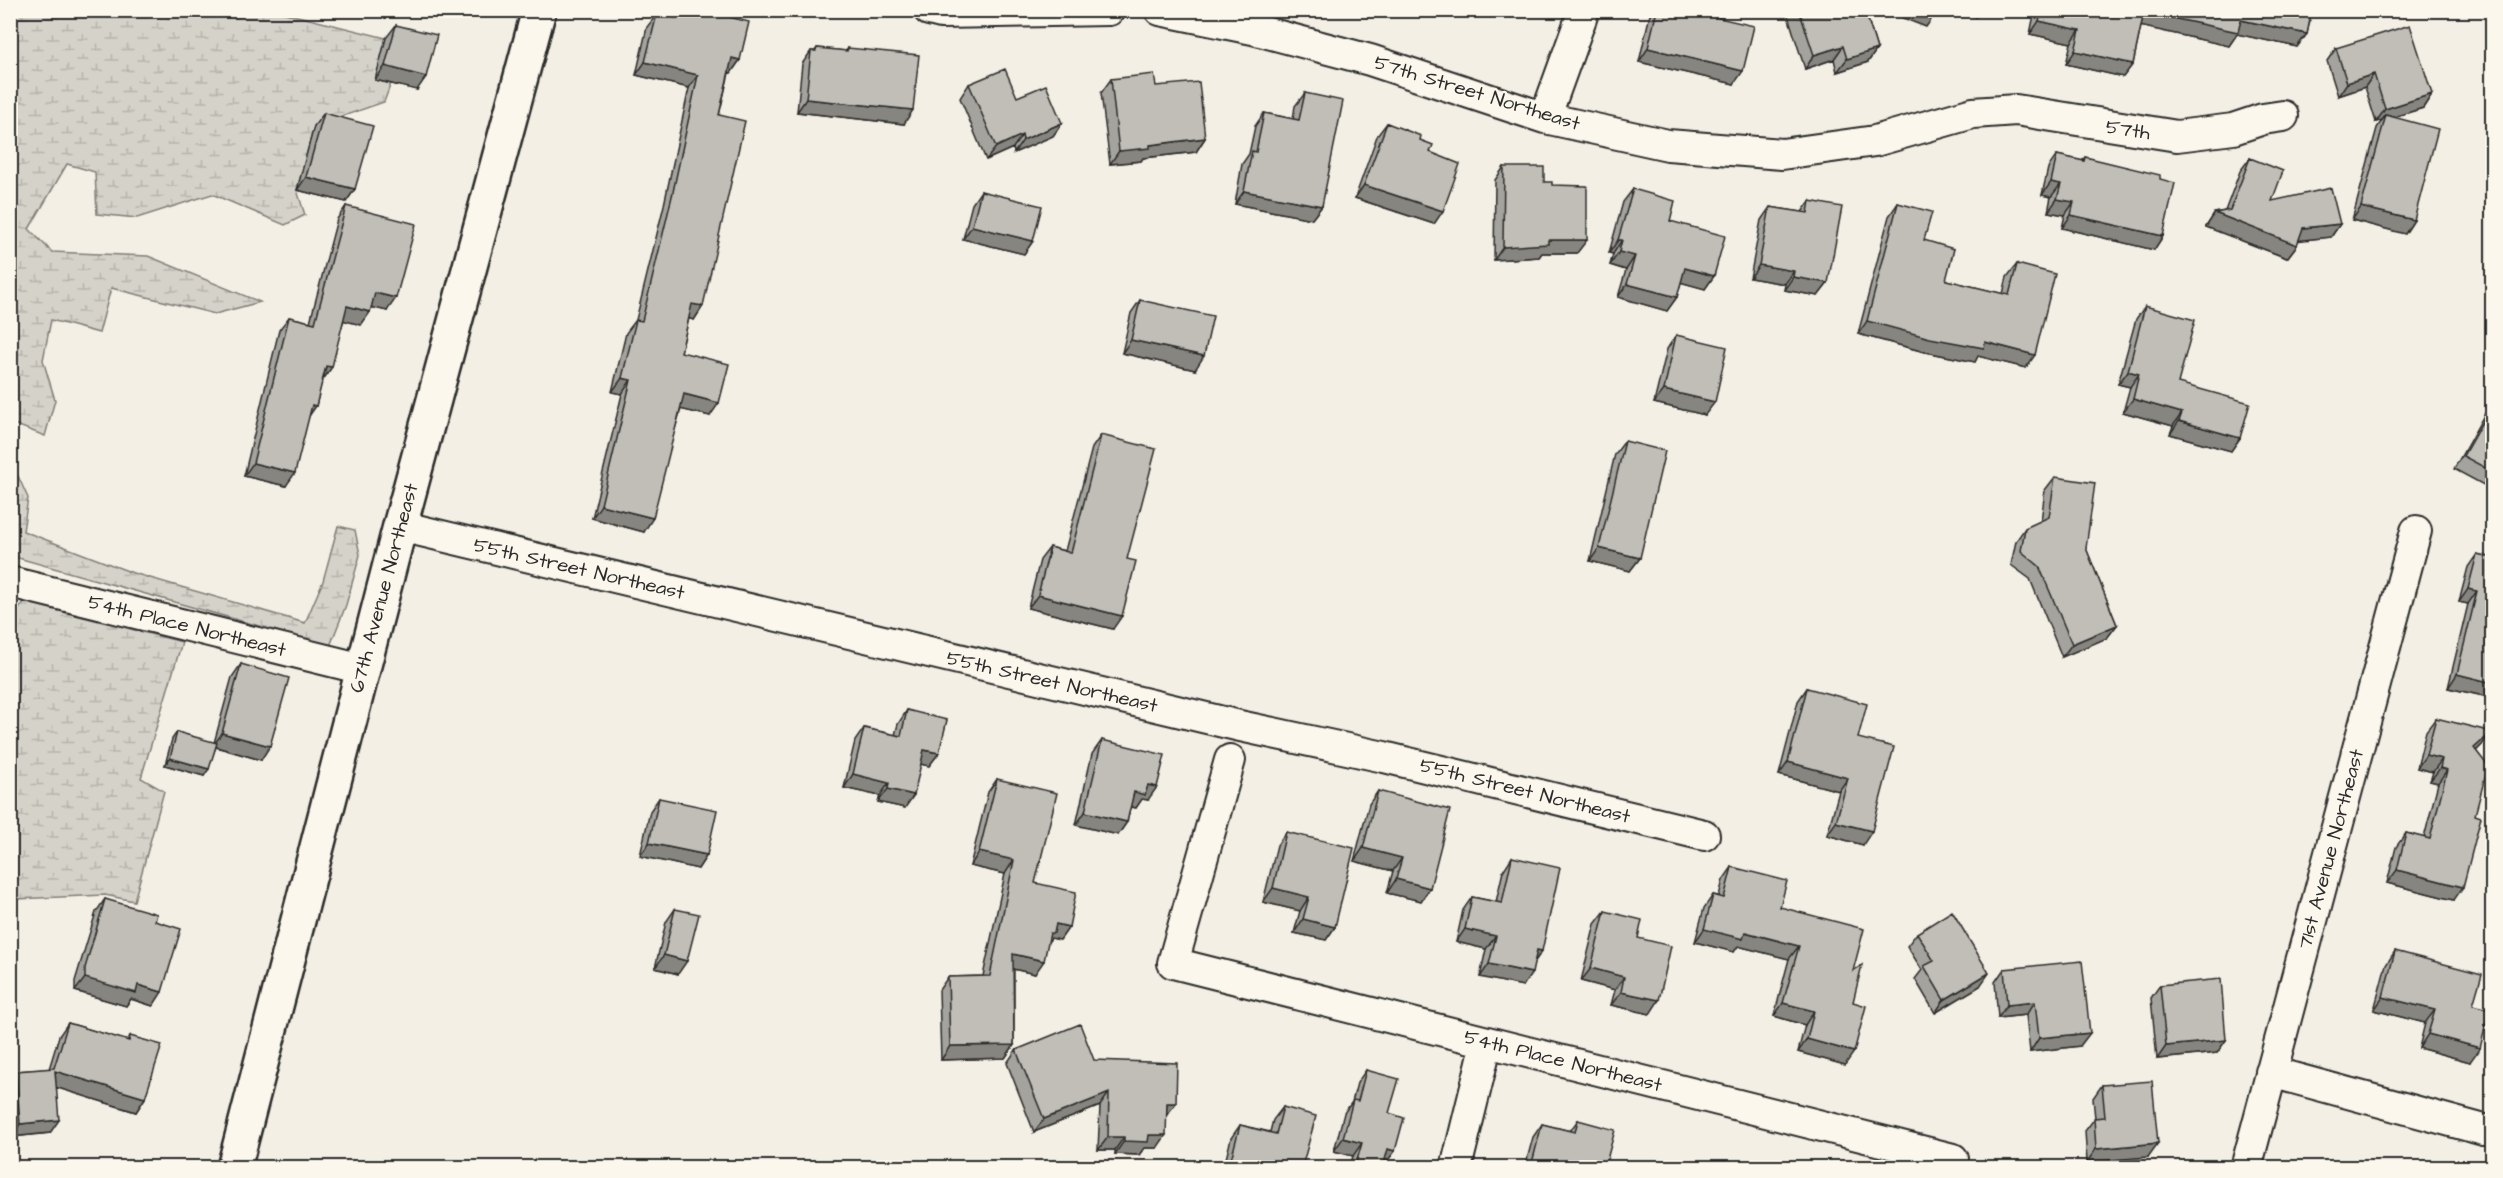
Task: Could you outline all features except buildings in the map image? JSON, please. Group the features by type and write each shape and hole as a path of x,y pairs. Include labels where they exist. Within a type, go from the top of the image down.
{"street":[{"name":"67th Avenue Northeast","path":"234,1167 400,526 539,10"},
{"path":"929,10 941,13 1109,10"},
{"name":"57th Street Northeast","path":"1160,10 1253,29 1370,60 1545,118 1668,145 1782,153 1875,141 1973,113"},
{"path":"1545,118 1584,10"},
{"name":"57th","path":"1973,113 2024,111 2177,136 2233,129 2263,119 2283,116"},
{"name":"55th Street Northeast","path":"400,526 1240,726 1396,760 1704,835"},
{"name":"71st Avenue Northeast","path":"2246,1167 2416,531"},
{"name":"54th Place Northeast","path":"10,582 363,669"},
{"name":"54th Place Northeast","path":"1230,760 1173,963 1953,1159"},
{"path":"1456,1167 1487,1042"},
{"path":"2271,1072 2484,1130"}],"green space":[{"path":"10,11 277,11 386,38 376,79 391,83 384,102 314,126 297,190 305,215 285,225 212,194 137,218 97,214 95,172 67,164 29,229 52,252 148,256 260,302 215,314 111,288 99,333 51,320 43,360 55,400 45,436 11,423"},
{"path":"10,473 18,476 28,498 23,531 133,573 305,623 323,581 338,526 355,530 360,555 346,605 330,646 11,556"},
{"path":"24,602 182,642 141,778 164,791 134,901 105,895 16,899 11,897 10,621"}]}
